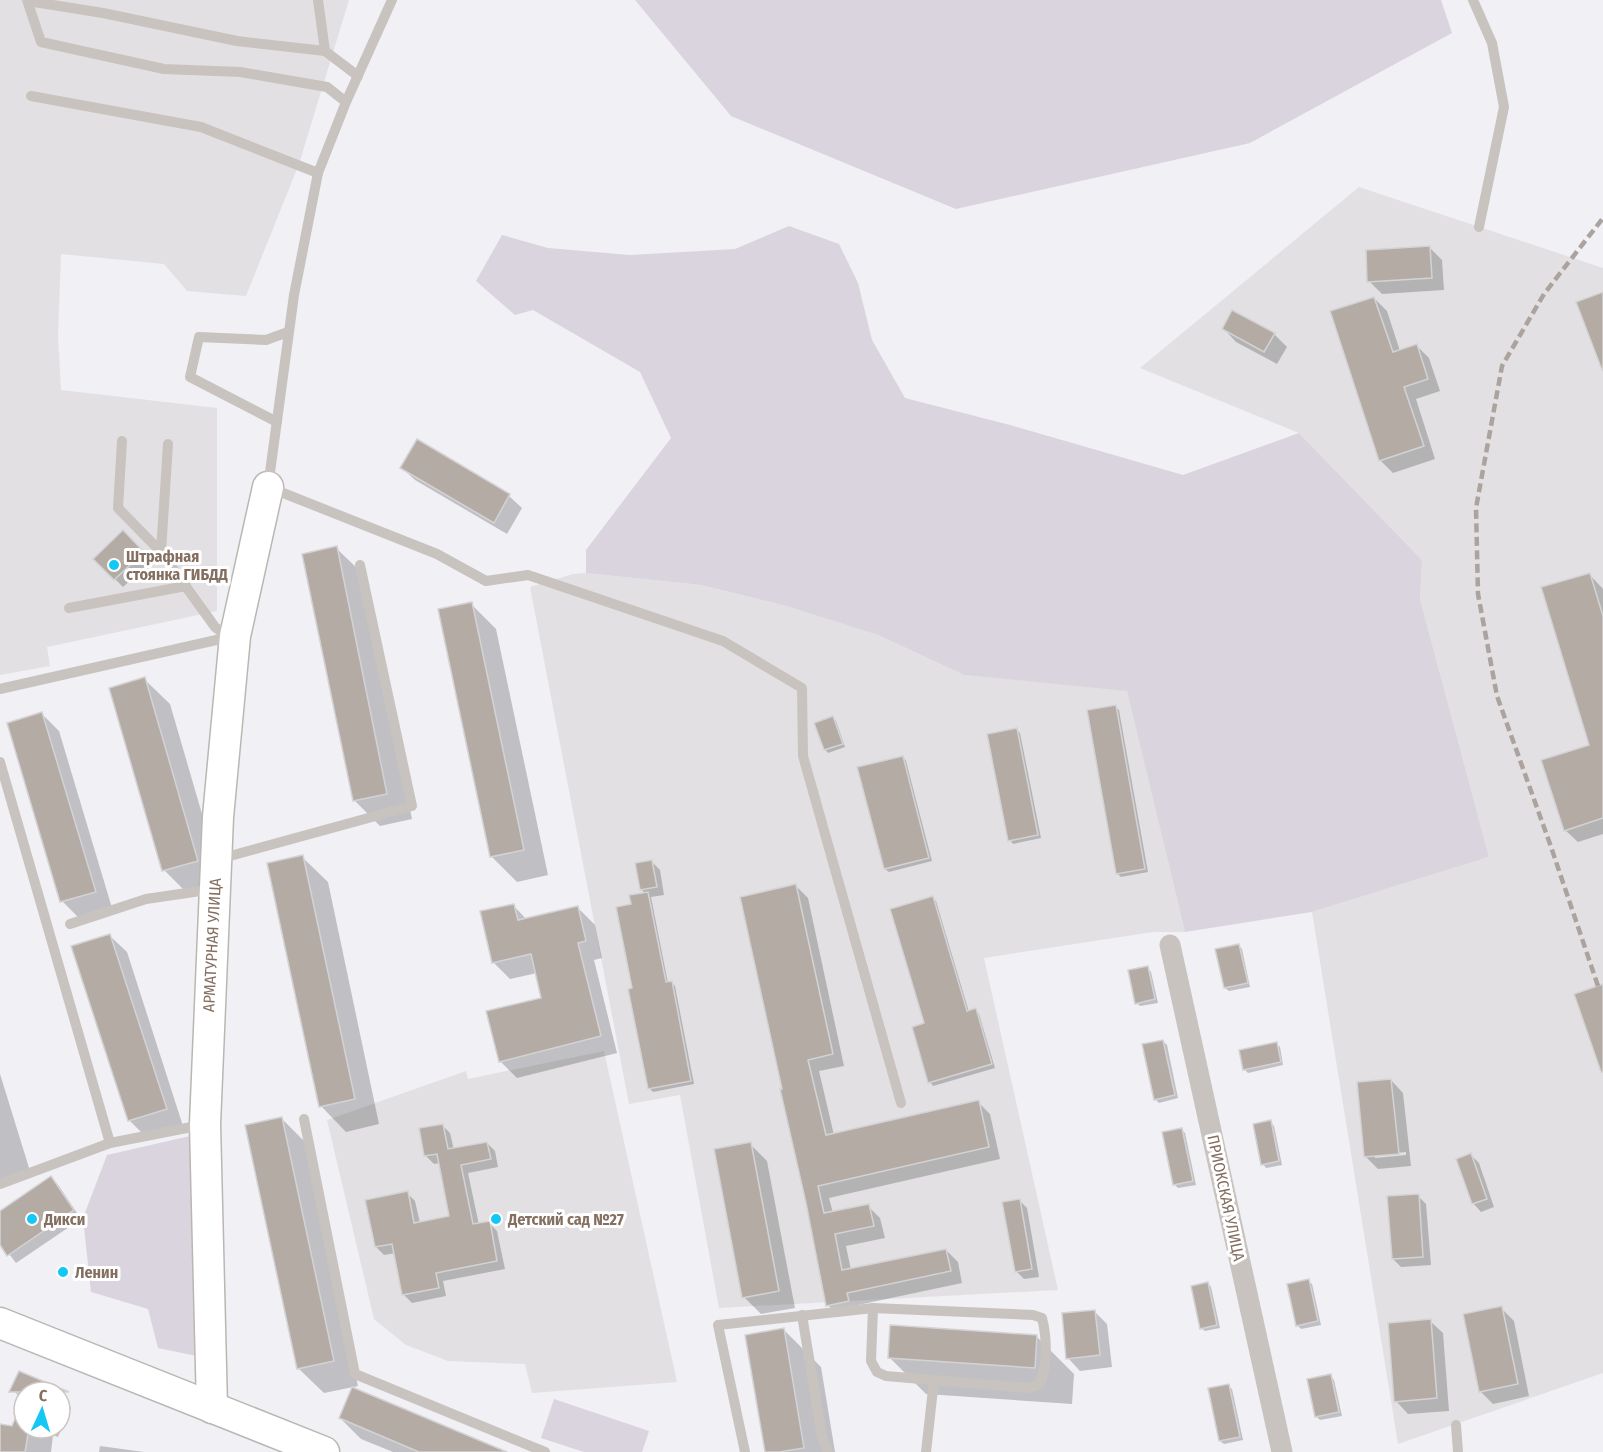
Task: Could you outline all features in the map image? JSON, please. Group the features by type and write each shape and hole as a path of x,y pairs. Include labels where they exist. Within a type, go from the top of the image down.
{"street":[{"name":"АРМАТУРНАЯ УЛИЦА","path":"212,1408 205,1124 214,889 235,636 268,487"},
{"name":"ПРИОКСКАЯ УЛИЦА","path":"1170,945 1282,1452"},
{"path":"0,1323 324,1452"}],"lane":[{"path":"318,0 325,51"},
{"path":"392,0 346,102 318,173 288,332 268,487 437,554 486,581 528,575 723,641 802,688 803,756 901,1103"},
{"path":"1473,0 1492,43 1504,107 1479,227"},
{"path":"346,102 327,87 240,72 164,69 41,42 28,1 103,13 237,41 325,51 358,76"},
{"path":"31,96 201,127 318,173"},
{"path":"278,422 190,376 199,336 266,340 288,332"},
{"path":"122,441 118,508 161,552 219,631 235,636"},
{"path":"161,552 168,444"},
{"path":"216,860 412,806 360,565"},
{"path":"69,608 186,586"},
{"path":"0,689 235,636"},
{"path":"0,762 110,1143"},
{"path":"70,924 146,899 214,889"},
{"path":"304,1119 355,1374 545,1452"},
{"path":"0,1184 110,1143 205,1124"},
{"path":"745,1452 718,1324 873,1308 1033,1315 1042,1318 1045,1331 1044,1374 1039,1385 1028,1388 886,1376 877,1372 871,1361 873,1308"},
{"path":"801,1314 822,1437 828,1452"},
{"path":"926,1452 934,1380"},
{"path":"1456,1425 1458,1452"}],"shaded area":[{"path":"0,0 349,0 299,164 246,296 187,291 164,264 61,254 58,336 61,390 217,408 217,611 47,647 50,666 0,675"},
{"path":"635,0 1441,0 1452,33 1250,143 956,209 731,116"},
{"path":"1359,187 1603,268 1603,1373 1398,1444 1312,912 1489,857 1420,599 1422,560 1299,433 1140,368"},
{"path":"789,226 839,244 858,283 872,340 905,398 1010,425 1183,475 1299,433 1422,560 1420,599 1489,857 1312,912 1185,932 1127,691 964,675 878,635 786,606 701,585 586,573 586,550 671,438 640,372 533,310 515,315 476,281 502,235 548,248 630,255 735,249"},
{"path":"586,573 701,585 786,606 878,635 964,675 1127,690 1185,932 1153,932 984,958 1058,1290 719,1308 680,1095 629,1104 530,587 573,574"},
{"name":"Детский сад №27","path":"604,1051 677,1382 532,1393 525,1364 448,1361 406,1345 374,1319 327,1120 466,1071 468,1079"},
{"path":"190,1136 197,1356 158,1348 148,1309 91,1292 83,1218 107,1155"},
{"path":"554,1399 649,1431 642,1452 584,1452 541,1438"}],"building":[{"path":"1430,246 1432,278 1367,282 1366,250"},
{"path":"1603,292 1603,370 1602,370 1576,302"},
{"path":"1374,297 1393,352 1417,344 1428,379 1404,387 1424,446 1379,461 1330,311"},
{"path":"1232,310 1275,333 1264,352 1222,329"},
{"path":"417,439 510,494 494,523 400,468"},
{"path":"123,530 144,552 114,580 93,559"},
{"path":"337,546 387,794 353,801 302,554"},
{"path":"1590,573 1603,616 1603,818 1564,831 1541,760 1589,745 1541,587"},
{"path":"472,602 524,850 490,857 438,609"},
{"path":"145,677 198,861 162,871 109,688"},
{"path":"1116,705 1145,869 1116,874 1087,710"},
{"path":"42,712 96,892 60,902 7,723"},
{"path":"833,716 843,744 824,750 814,723"},
{"path":"1017,728 1038,835 1008,841 987,734"},
{"path":"903,756 929,858 884,869 857,767"},
{"path":"303,855 355,1099 319,1107 267,863"},
{"path":"652,860 657,887 640,890 635,863"},
{"path":"796,884 833,1054 808,1060 826,1135 979,1100 989,1147 818,1186 824,1213 869,1204 874,1226 835,1234 842,1270 946,1249 951,1271 847,1293 849,1301 826,1306 740,897"},
{"path":"648,892 666,982 672,981 691,1081 648,1089 628,989 632,988 616,907 631,904 629,895"},
{"path":"933,896 967,1011 976,1008 992,1064 928,1083 912,1027 924,1023 890,909"},
{"path":"514,904 518,920 578,906 586,941 578,943 601,1036 499,1062 486,1011 541,998 531,954 492,963 480,911"},
{"path":"110,934 167,1109 128,1121 71,946"},
{"path":"1239,944 1248,983 1224,988 1215,949"},
{"path":"1148,966 1155,999 1135,1004 1128,970"},
{"path":"1603,984 1603,1072 1601,1072 1574,994"},
{"path":"1163,1040 1175,1095 1154,1100 1142,1044"},
{"path":"1277,1042 1281,1062 1243,1070 1239,1050"},
{"path":"1391,1079 1399,1154 1364,1157 1357,1082"},
{"path":"282,1117 334,1361 297,1369 245,1125"},
{"path":"1271,1120 1279,1161 1261,1165 1253,1124"},
{"path":"443,1124 448,1149 487,1142 491,1159 461,1165 473,1224 490,1221 497,1261 436,1273 439,1288 402,1295 392,1244 375,1247 365,1200 408,1191 414,1223 449,1216 437,1154 424,1156 419,1128"},
{"path":"1182,1128 1193,1181 1173,1185 1162,1132"},
{"path":"751,1142 779,1291 742,1298 714,1149"},
{"path":"1471,1153 1487,1199 1472,1204 1456,1159"},
{"path":"51,1176 74,1210 7,1256 0,1245 0,1211"},
{"path":"1419,1194 1423,1257 1392,1259 1387,1196"},
{"path":"1020,1199 1032,1269 1015,1272 1002,1202"},
{"path":"1309,1279 1318,1321 1296,1326 1287,1284"},
{"path":"1208,1282 1217,1325 1200,1329 1191,1286"},
{"path":"1502,1306 1518,1384 1479,1392 1463,1314"},
{"path":"1095,1310 1100,1355 1066,1359 1062,1313"},
{"path":"1431,1319 1437,1398 1394,1402 1388,1323"},
{"path":"890,1325 1037,1335 1035,1368 888,1358"},
{"path":"784,1328 804,1448 765,1452 745,1335"},
{"path":"19,1371 40,1380 15,1380"},
{"path":"1331,1374 1339,1412 1315,1417 1307,1379"},
{"path":"1229,1384 1240,1437 1219,1441 1208,1388"},
{"path":"352,1387 507,1452 419,1452 339,1418"},
{"path":"0,1424 12,1426 12,1440 27,1440 25,1452 0,1452"}],"railway":[{"path":"1598,986 1497,696 1478,594 1476,508 1502,366 1544,294 1603,218"}],"place":[{"name":"Штрафная стоянка ГИБДД","path":"114,565"},
{"name":"Дикси","path":"32,1219"},
{"name":"Детский сад №27","path":"496,1219"},
{"name":"Ленин","path":"63,1272"}]}
